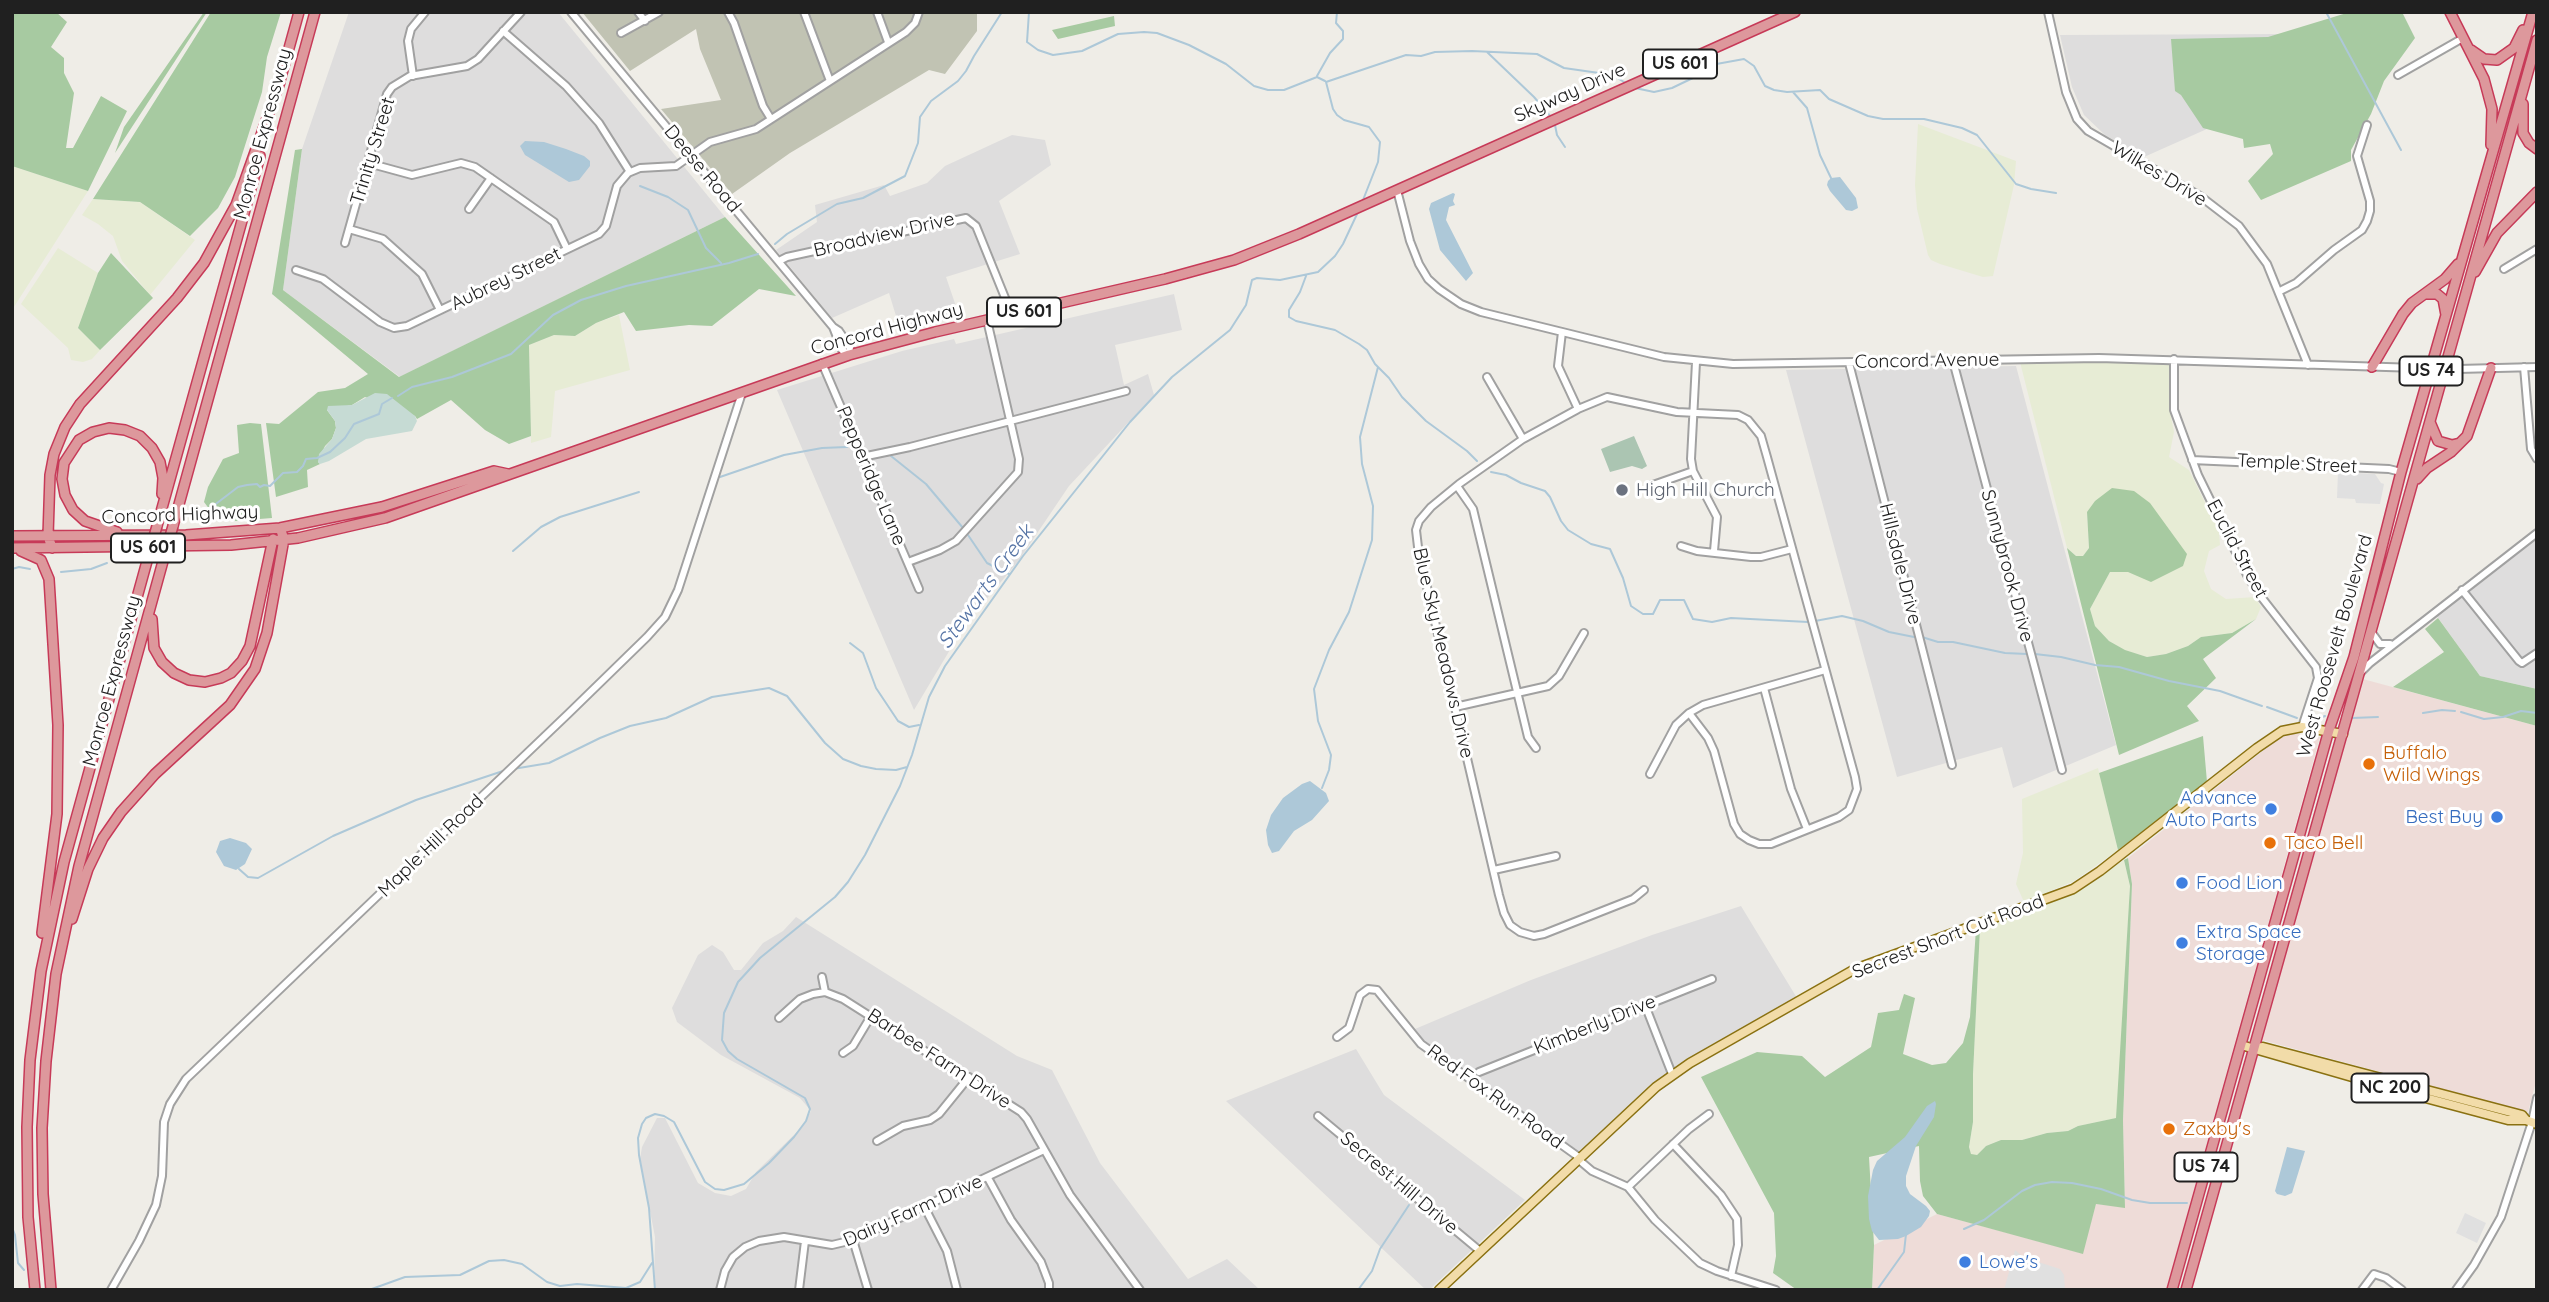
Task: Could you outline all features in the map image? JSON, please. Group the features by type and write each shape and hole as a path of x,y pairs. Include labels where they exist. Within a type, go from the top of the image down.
{"highway":[{"name":"Monroe Expressway","path":"35,1290 27,1172 27,1105 35,1016 45,949 59,883 299,12"},
{"name":"Monroe Expressway","path":"51,1290 44,1216 42,1139 46,1061 64,930 79,866 315,12"},
{"name":"Skyway Drive","path":"1396,190 1795,12"},
{"path":"2449,12 2484,79 2492,109 2490,164"},
{"path":"2457,12 2457,27"},
{"path":"2470,50 2490,61 2507,55 2520,37 2531,12"},
{"name":"West Roosevelt Boulevard","path":"2172,1290 2329,730 2354,657 2401,472 2531,12"},
{"name":"West Roosevelt Boulevard","path":"2186,1290 2537,40"},
{"path":"2530,66 2522,126 2529,143 2537,149"},
{"path":"52,548 48,536 50,475 54,454 65,427 80,404 177,298 204,263 236,205 280,82"},
{"name":"Concord Highway","path":"12,548 186,547 271,541 385,519 822,363 987,320 1213,267 1267,247 1396,190"},
{"path":"2465,293 2497,233 2537,192"},
{"path":"2372,367 2403,314 2421,296 2454,271 2463,257"},
{"path":"2421,296 2437,294 2446,307 2446,318"},
{"path":"2413,486 2427,468 2457,444 2472,426 2491,368"},
{"path":"2430,422 2438,441 2457,444"},
{"path":"132,536 90,524 76,514 67,500 62,485 63,468 68,453 79,440 93,432 109,428 130,431 144,439 155,452 161,467 161,511"},
{"name":"Concord Highway","path":"12,536 208,535 280,528 382,507 494,471 508,474"},
{"path":"53,996 82,885 103,838 132,798 230,705 255,669 265,642 284,539 280,528"},
{"path":"156,590 152,637 154,648 162,662 174,673 189,680 205,682 221,678 239,666 250,646 271,541 280,528"},
{"path":"12,548 37,557 44,563 49,575 58,725 60,770 56,825 35,1016"},
{"path":"2189,1279 2184,1278 2183,1272 2194,1210"}],"main road":[{"name":"Secrest Short Cut Road","path":"1439,1290 1672,1074 1855,969 2073,889 2100,871 2256,748 2283,731 2302,727 2343,734"},
{"name":"NC 200","path":"2241,1045 2255,1048 2262,1053 2508,1119 2532,1122"},
{"name":"NC 200","path":"2255,1048 2263,1046 2522,1115 2532,1122"},
{"name":"NC 200","path":"2356,1077 2388,1080"}],"street":[{"path":"413,76 408,41 411,29 425,12"},
{"name":"Trinity Street","path":"345,243 387,94 392,87 413,76 467,66 478,59 521,12"},
{"name":"Deese Road","path":"571,12 839,331 850,347 849,355"},
{"path":"638,12 645,21"},
{"path":"621,33 659,12"},
{"path":"728,12 763,106 771,119"},
{"path":"804,12 830,80"},
{"path":"877,12 888,42"},
{"path":"503,32 566,86 599,123 631,172 676,166 710,142 757,129 906,32 915,23 919,12"},
{"name":"Wilkes Drive","path":"2048,12 2066,92 2077,119 2088,131 2200,196 2235,223 2256,247 2280,291 2308,365"},
{"path":"2398,75 2463,38"},
{"path":"2280,291 2296,282 2361,230 2367,220 2370,201 2357,156 2367,125"},
{"path":"368,163 412,174 461,163 475,167 554,222 567,249"},
{"name":"Aubrey Street","path":"296,270 323,279 380,322 394,328 407,326 599,234 606,226 617,186 631,172"},
{"path":"469,209 491,178"},
{"name":"Concord Avenue","path":"1396,190 1410,241 1428,279 1470,308 1664,357 1696,362 1849,363 2084,358 2458,369 2537,366"},
{"name":"Broadview Drive","path":"779,261 966,218 975,226 1012,315"},
{"path":"349,229 383,239 422,274 440,310"},
{"path":"2504,269 2537,249"},
{"path":"908,562 956,541 1011,483 1020,468 987,320"},
{"path":"1562,332 1558,366 1578,409"},
{"name":"Euclid Street","path":"2174,359 2174,410 2192,460 2248,577 2316,667 2318,678 2302,727"},
{"name":"Sunnybrook Drive","path":"1953,361 2062,770"},
{"path":"1696,362 1691,459 1693,471 1717,517 1714,551"},
{"name":"Pepperidge Lane","path":"822,363 919,589"},
{"name":"Hillsdale Drive","path":"1849,363 1952,765"},
{"path":"2524,367 2531,449 2537,459"},
{"path":"1487,377 1523,439"},
{"name":"Maple Hill Road","path":"111,1290 156,1205 162,1176 164,1122 170,1104 186,1079 569,713 665,617 681,582 742,391"},
{"path":"862,457 1125,391"},
{"name":"Blue Sky Meadows Drive","path":"1644,890 1633,899 1544,934 1534,936 1520,932 1510,925 1504,914 1426,585 1416,530 1419,521 1431,507 1457,486 1523,439 1578,409 1607,397 1693,414 1738,415 1748,420 1761,436 1857,789 1849,810 1839,817 1771,844 1759,844 1740,834 1734,824 1714,751 1708,738 1689,713"},
{"name":"Temple Street","path":"2192,460 2389,469 2401,472"},
{"path":"1650,486 1693,471"},
{"path":"1457,486 1474,509 1528,737 1536,748"},
{"path":"2360,673 2537,533"},
{"path":"1681,546 1697,551 1761,557 1792,549"},
{"path":"2462,590 2522,663 2537,653"},
{"path":"1455,707 1548,686 1559,676 1584,633"},
{"path":"2372,633 2380,644 2387,646 2395,643"},
{"path":"1650,774 1676,725 1689,713 1703,705 1825,670"},
{"path":"1764,688 1791,789 1807,830"},
{"path":"1494,870 1556,856"},
{"path":"779,1018 800,999 825,992 822,977"},
{"name":"Kimberly Drive","path":"1479,1072 1712,979"},
{"name":"Red Fox Run Road","path":"1337,1037 1349,1028 1360,995 1368,989 1377,990 1422,1044 1580,1159"},
{"name":"Barbee Farm Drive","path":"825,992 851,1003 1021,1112 1060,1180 1140,1290"},
{"path":"1645,1005 1672,1074"},
{"path":"843,1053 853,1046 872,1016"},
{"path":"877,1141 903,1126 930,1120 939,1114 969,1077"},
{"path":"2456,1290 2474,1265 2501,1217 2532,1122 2537,1098"},
{"path":"1628,1187 1709,1114"},
{"name":"Secrest Hill Drive","path":"1318,1116 1480,1251"},
{"path":"1673,1144 1721,1195 1737,1219 1738,1245 1731,1276"},
{"name":"Dairy Farm Drive","path":"720,1290 729,1263 745,1247 759,1241 784,1237 832,1245 853,1240 1044,1150"},
{"path":"1580,1159 1592,1171 1628,1187 1664,1229 1700,1263 1776,1290"},
{"path":"988,1178 1010,1220 1041,1262 1049,1290"},
{"path":"925,1208 947,1251 957,1290"},
{"path":"853,1240 869,1290"},
{"path":"799,1290 805,1241"},
{"path":"2362,1290 2371,1276 2379,1274 2402,1290"}],"shaded area":[{"path":"349,12 558,12 725,217 400,377 283,290 302,149"},
{"path":"582,12 977,12 977,31 945,74 929,70 790,153 732,194 661,109 721,100 700,49 696,29 630,71"},
{"path":"2281,34 2281,96 2144,157 2105,135 2084,115 2072,87 2060,35"},
{"path":"1918,124 2016,161 2014,185 1993,276 1983,277 1940,264 1931,260 1928,255 1917,209 1915,185"},
{"path":"1012,135 1045,140 1051,165 999,201 1020,254 946,277 960,318 900,329 889,293 832,318 776,250 817,222 815,205 884,185 890,196 927,183 945,166"},
{"path":"525,141 544,142 566,149 584,156 590,161 590,166 579,180 569,182 525,155 520,146"},
{"path":"12,166 88,191 12,310"},
{"path":"1840,177 1856,198 1858,208 1852,211 1846,210 1827,185 1831,178"},
{"path":"1453,193 1455,205 1449,207 1446,220 1473,273 1466,281 1440,250 1429,209 1431,203"},
{"path":"93,199 140,202 195,240 150,295 122,261 113,236 82,215"},
{"path":"58,248 98,273 78,328 100,350 92,359 83,362 71,360 68,348 21,304"},
{"path":"1174,294 1182,330 1115,345 1124,385 1148,374 1154,395 1069,486 1017,563 966,623 914,710 777,390 902,351 954,339 956,344"},
{"path":"619,315 630,370 555,391 551,437 531,443 529,345 554,335 575,336 596,323"},
{"path":"2020,362 2169,362 2174,432 2169,457 2189,470 2219,531 2220,545 2209,551 2204,571 2211,589 2226,599 2255,597 2261,607 2256,619 2232,633 2201,637 2188,646 2147,657 2124,650 2109,641 2095,626 2090,609 2110,572 2128,572 2186,554 2163,523 2087,512 2089,548 2083,556 2076,556 2067,548"},
{"path":"2016,366 2116,745 2013,788 2002,747 1897,777 1786,370"},
{"path":"375,393 387,394 415,416 417,421 412,431 366,439 320,464 319,454 332,439 336,428 335,421 327,410 328,406 352,405"},
{"path":"1634,436 1647,466 1642,469 1632,466 1610,472 1601,449"},
{"path":"2338,472 2375,474 2384,484 2380,504 2356,503 2355,499 2337,498"},
{"path":"2537,537 2537,689 2480,676 2436,615"},
{"path":"2359,678 2537,726 2537,1078 2528,1112 2262,1040"},
{"path":"2291,733 2320,737 2166,1290 1872,1290 1874,1245 1937,1214 2082,1253 2096,1204 2125,1207 2123,1120 2132,884 2128,858 2279,738"},
{"path":"2098,768 2118,850 2074,881 2024,902 2016,884 2023,853 2022,799"},
{"path":"1310,781 1326,793 1329,801 1312,820 1294,831 1279,851 1272,853 1266,830 1271,815 1283,798"},
{"path":"230,838 246,843 252,849 245,864 236,870 224,866 216,852 220,841"},
{"path":"2124,860 2130,886 2117,1118 2022,1140 2001,1140 1986,1146 1977,1155 1971,1155 1969,1147 1973,1122 1980,928 2069,896"},
{"path":"1741,906 1797,998 1665,1076 1580,1152 1428,1045 1415,1029 1531,980 1652,935"},
{"path":"796,917 1017,1056 1052,1070 1100,1163 1188,1279 1227,1259 1260,1290 654,1290 655,1237 640,1159 642,1147 657,1118 665,1118 698,1183 715,1193 731,1196 746,1189 756,1172 801,1128 811,1111 800,1098 721,1055 677,1022 672,1008 698,955 712,945 723,952 734,970 741,970 763,943 783,931"},
{"path":"1356,1049 1384,1095 1525,1200 1429,1290 1226,1101"},
{"path":"1935,1101 1934,1117 1916,1146 1906,1176 1906,1186 1910,1194 1926,1206 1930,1211 1929,1216 1921,1227 1906,1236 1879,1240 1872,1231 1869,1219 1868,1196 1873,1170 1877,1161 1905,1137 1927,1106"},
{"path":"2287,1147 2305,1151 2292,1193 2285,1196 2275,1191"},
{"path":"2465,1213 2486,1223 2477,1243 2456,1233"},
{"path":"2015,1250 2023,1257 2060,1269 2064,1275 2065,1290 2004,1290"}],"green space":[{"path":"12,12 56,12 67,22 51,47 64,58 64,73 74,93 66,148 73,148 101,96 127,111 88,191 12,166"},
{"path":"204,12 207,12 115,153 124,127"},
{"path":"211,12 281,12 267,57 262,92 235,177 218,208 190,236 140,202 93,199"},
{"path":"2350,12 2402,12 2415,38 2384,81 2371,114 2351,150 2351,161 2261,200 2248,181 2273,154 2270,144 2244,148 2243,139 2203,128 2181,95 2175,91 2171,39 2268,37"},
{"path":"1114,16 1115,26 1058,39 1052,30"},
{"path":"302,149 283,290 399,377 725,217 796,296 759,289 712,326 689,325 636,331 624,312 596,323 575,336 554,335 529,345 531,436 509,444 485,430 451,400 417,419 365,397 352,405 327,410 335,421 336,428 332,439 325,446 318,462 320,464 307,470 308,487 276,497 266,423 279,424 318,392 345,388 368,374 272,294 295,150"},
{"path":"111,253 153,298 100,350 78,328 98,273"},
{"path":"261,424 272,518 235,521 216,518 204,502 208,487 223,459 239,453 237,425"},
{"path":"2112,488 2134,491 2150,503 2187,554 2183,566 2151,582 2128,572 2110,572 2090,609 2095,626 2109,641 2147,657 2188,646 2201,637 2232,633 2256,619 2203,659 2216,678 2187,706 2199,721 2119,755 2067,548 2076,556 2083,556 2089,548 2087,512 2095,501"},
{"path":"2438,618 2480,676 2537,689 2537,726 2393,687 2444,652 2425,629"},
{"path":"2203,736 2207,782 2118,850 2099,773"},
{"path":"2128,858 2132,884 2123,1120 2125,1208 2096,1204 2083,1254 1937,1214 1923,1196 1919,1146 1869,1157 1874,1245 1872,1290 1797,1290 1773,1273 1776,1256 1774,1213 1701,1077 1757,1052 1802,1056 1825,1077 1871,1047 1878,1013 1899,1010 1904,994 1915,998 1903,1054 1932,1065 1946,1063 1963,1043 1970,1017 1976,929 1980,928 1973,1122 1969,1147 1971,1154 1977,1155 1986,1146 2001,1140 2022,1140 2116,1118 2130,886 2124,860"}],"waterway":[{"path":"775,244 837,204 863,198 905,176 918,143 920,117 931,101 958,81 966,71 1002,12"},
{"name":"Stewarts Creek","path":"1029,12 1027,42 1038,50 1053,55 1082,51 1118,34 1157,33 1189,45 1226,64 1254,86 1268,90 1284,90 1317,77 1325,81"},
{"path":"1317,76 1330,53 1343,39 1343,31 1336,23 1337,12"},
{"path":"2326,12 2401,150"},
{"path":"1326,82 1406,55 1472,51 1537,54 1564,68 1613,75 1627,84"},
{"path":"1487,52 1551,117"},
{"path":"1635,88 1654,92 1672,88 1697,76 1711,65 1744,59 1754,66 1765,86 1774,90 1820,90 1829,99 1868,116 1883,119 1924,119 1962,128 1977,135 2016,184 2056,193"},
{"name":"Stewarts Creek","path":"1326,82 1337,115 1344,120 1369,127 1380,142 1378,162 1363,200"},
{"path":"1793,92 1807,108 1820,155 1831,178"},
{"path":"1555,125 1557,135 1565,147"},
{"path":"640,186 668,197 688,210 706,248 721,263"},
{"name":"Stewarts Creek","path":"655,1290 649,1208 639,1155 638,1138 642,1124 646,1118 655,1114 674,1122 705,1182 715,1189 724,1190 744,1184 794,1137 806,1121 810,1109 805,1098 737,1059 728,1051 722,1040 724,1013 738,982 760,958 835,897 848,882 900,786 929,697 945,666 1023,556 1130,422 1172,377 1230,330 1246,305 1252,280 1280,280 1318,272 1335,256 1358,212"},
{"path":"398,396 412,387 452,377 511,354 553,315 581,300 626,286 758,254"},
{"path":"1306,276 1289,310 1289,317 1335,330 1367,350 1402,397 1426,421 1477,461"},
{"path":"1322,788 1331,755 1318,721 1314,689 1329,650 1349,612 1372,540 1373,506 1362,464 1360,437 1378,367"},
{"path":"204,513 238,487 257,484 260,487 270,486 283,473 297,472 306,459 317,458 330,452 345,438 354,424 379,414 382,404 392,398"},
{"path":"720,477 784,455 822,448 847,447"},
{"path":"891,456 926,484 963,528"},
{"path":"1491,472 1506,475 1545,491 1568,530 1591,544 1610,549 1623,578 1631,606 1643,614 1653,614 1660,600 1684,600 1693,619 1712,622 1731,618 1808,622"},
{"path":"513,551 541,527 560,517 639,492"},
{"path":"968,535 987,563 1009,574"},
{"path":"61,572 91,569 107,563"},
{"path":"12,569 30,569"},
{"path":"1815,621 1842,616 1889,632 1914,637"},
{"path":"1922,637 2005,653 2027,654"},
{"path":"850,643 863,653 876,688 898,721 909,727 919,725"},
{"path":"2035,654 2119,667 2220,691 2262,706"},
{"path":"513,769 549,763 600,738 630,726 666,718 712,697 769,688 787,696 825,743 843,759 876,769 896,770 907,767"},
{"path":"2267,707 2297,718"},
{"path":"2423,713 2455,711"},
{"path":"2461,712 2484,719 2521,711 2537,713"},
{"path":"2309,719 2316,720 2325,716"},
{"path":"2352,718 2378,717"},
{"path":"239,869 248,877 258,878 333,836 416,800 503,771"},
{"path":"1964,1229 1984,1220 2022,1191 2052,1182 2101,1189 2150,1203 2187,1203"},
{"path":"1358,1290 1372,1271 1380,1249 1409,1205"},
{"path":"12,1227 18,1263 24,1270"},
{"path":"1877,1290 1904,1252 1906,1234"},
{"path":"369,1290 405,1277 460,1275 489,1261 504,1260 522,1264 547,1282 560,1286 577,1284 626,1288 640,1282 652,1263"}],"place":[{"name":"High Hill Church","path":"1622,490"},
{"name":"Buffalo Wild Wings","path":"2369,764"},
{"name":"Advance Auto Parts","path":"2271,809"},
{"name":"Best Buy","path":"2497,817"},
{"name":"Taco Bell","path":"2270,843"},
{"name":"Food Lion","path":"2182,883"},
{"name":"Extra Space Storage","path":"2182,943"},
{"name":"Zaxby's","path":"2169,1129"},
{"name":"Lowe's","path":"1965,1262"}]}
